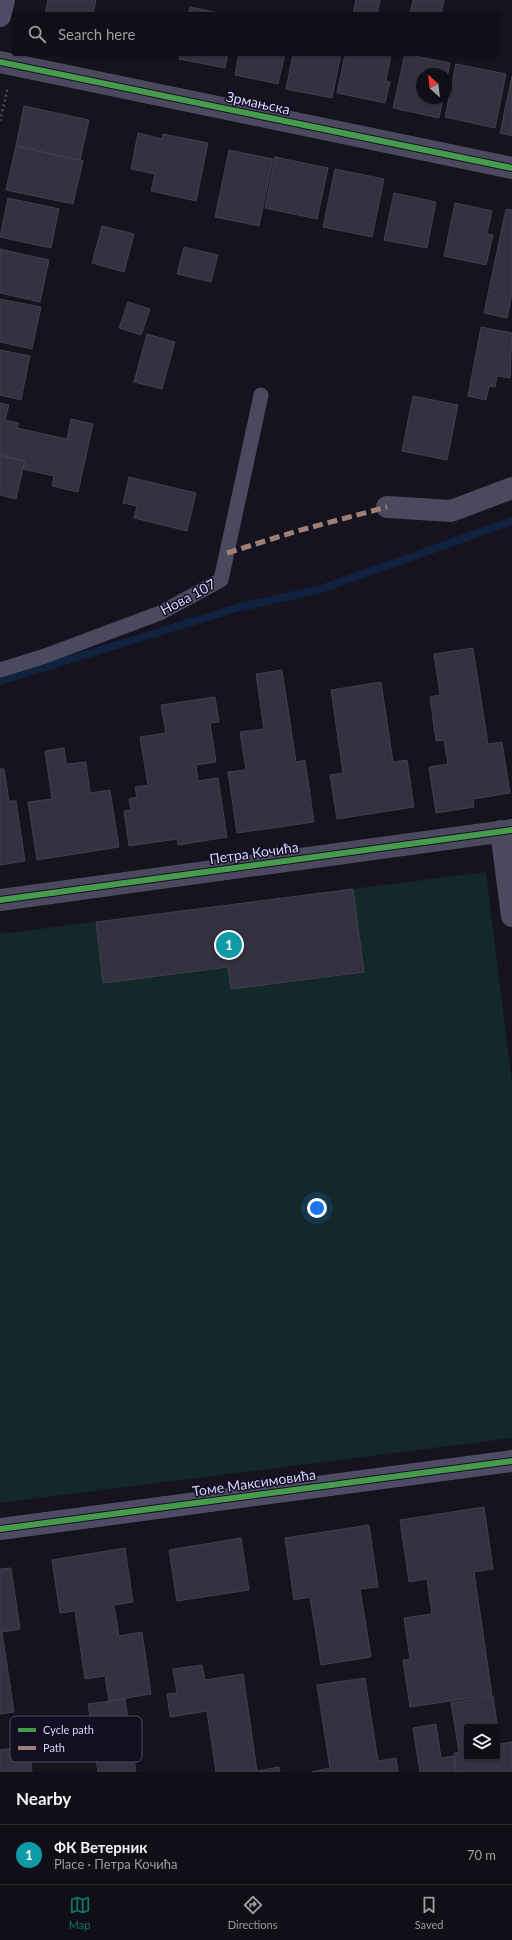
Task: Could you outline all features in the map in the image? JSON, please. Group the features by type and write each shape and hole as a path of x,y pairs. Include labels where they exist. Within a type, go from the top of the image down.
{"street":[{"path":"0,16 4,0"},
{"name":"Зрмањска","path":"0,62 512,168"},
{"path":"387,507 451,511 512,488"},
{"path":"506,831 512,916"},
{"name":"Петра Кочића","path":"0,900 506,831"},
{"name":"Томе Максимовића","path":"0,1529 512,1461"}],"lane":[{"name":"Нова 107","path":"0,670 45,656 160,613 221,580 261,394"}],"green space":[{"path":"486,872 512,1084 512,1438 0,1503 0,934"}],"building":[{"path":"48,0 96,0 93,12 45,12"},
{"path":"356,0 380,0 377,12 353,12"},
{"path":"413,0 444,0 441,12 410,12"},
{"path":"190,7 214,12 189,12"},
{"path":"180,56 228,56 225,68 179,59"},
{"path":"239,56 285,56 278,84 235,75"},
{"path":"293,56 341,56 332,98 286,89"},
{"path":"345,56 391,56 386,81 390,82 385,103 337,93"},
{"path":"405,56 415,56 450,63 449,68 416,68 416,104 442,104 439,118 393,108"},
{"path":"456,64 506,74 495,128 445,117 448,104 452,104 452,83"},
{"path":"512,76 512,136 500,133"},
{"path":"24,106 89,120 80,160 16,146"},
{"path":"138,133 162,139 163,134 208,143 196,201 151,191 155,174 131,169"},
{"path":"16,146 83,161 73,204 6,190"},
{"path":"229,150 273,159 259,226 215,217"},
{"path":"275,157 328,168 317,219 265,208"},
{"path":"335,169 384,179 372,237 323,227"},
{"path":"394,193 436,202 427,248 384,240"},
{"path":"8,198 59,209 51,248 0,237"},
{"path":"455,203 492,211 487,234 493,235 486,265 444,256"},
{"path":"506,209 512,210 512,293 507,318 484,313"},
{"path":"102,226 134,234 124,272 92,263"},
{"path":"184,247 218,255 211,282 177,274"},
{"path":"0,249 49,260 40,302 0,293"},
{"path":"0,299 41,307 32,349 0,342"},
{"path":"128,302 150,309 141,335 119,328"},
{"path":"481,327 512,333 510,378 497,376 495,387 489,386 486,400 468,396"},
{"path":"147,334 175,342 162,389 134,382"},
{"path":"0,350 30,356 21,400 0,395"},
{"path":"413,396 458,405 447,460 402,451"},
{"path":"0,403 9,405 5,420 19,423 17,428 67,439 71,419 93,424 78,492 52,486 54,476 23,469 25,461 0,455"},
{"path":"0,455 25,461 16,499 0,495"},
{"path":"129,477 196,493 187,531 134,518 137,506 123,503"},
{"path":"473,648 488,744 502,742 510,793 473,799 474,807 436,813 429,767 448,764 444,740 436,741 430,697 440,695 434,654"},
{"path":"282,670 296,762 305,760 314,822 237,833 228,772 246,770 240,732 264,729 256,674"},
{"path":"381,682 393,762 407,760 414,807 337,819 330,775 343,773 331,690"},
{"path":"215,697 219,722 210,723 216,762 196,765 198,781 218,778 227,837 178,845 177,839 129,846 124,811 131,810 129,799 137,797 135,787 148,785 140,737 166,733 161,705"},
{"path":"64,748 66,764 86,762 90,793 110,790 119,847 37,860 28,802 52,799 45,751"},
{"path":"0,769 4,769 9,801 16,801 25,861 0,865"},
{"path":"353,889 364,972 231,989 228,967 103,983 96,922"},
{"path":"484,1507 493,1569 474,1572 492,1695 410,1707 403,1660 410,1659 404,1618 432,1614 427,1579 409,1582 400,1520"},
{"path":"369,1525 378,1587 360,1589 371,1657 321,1665 310,1597 294,1600 285,1538"},
{"path":"241,1538 249,1590 177,1601 169,1550"},
{"path":"125,1548 133,1602 114,1605 119,1636 142,1632 151,1694 109,1701 105,1676 85,1679 75,1611 60,1613 52,1560"},
{"path":"11,1568 20,1629 2,1632 14,1712 0,1714 0,1569"},
{"path":"202,1665 205,1680 243,1674 257,1771 279,1767 280,1772 216,1772 207,1711 170,1717 167,1694 177,1693 173,1669"},
{"path":"365,1678 378,1761 396,1758 398,1772 312,1772 330,1768 317,1685"},
{"path":"493,1696 497,1724 464,1724 464,1760 500,1760 500,1744 512,1742 512,1772 456,1772 454,1753 459,1752 451,1703"},
{"path":"125,1699 128,1716 90,1716 88,1704"},
{"path":"436,1724 441,1758 454,1756 456,1772 420,1772 413,1728"},
{"path":"10,1749 10,1762 31,1762 32,1772 0,1772 0,1750"},
{"path":"97,1762 134,1762 136,1772 98,1772"}],"waterway":[{"path":"0,681 237,608 321,589 512,521"}],"marked path":[{"path":"227,553 297,531 387,507"}],"cycle path":[{"path":"0,62 512,168"},
{"path":"0,900 512,830"},
{"path":"0,1529 512,1461"}],"place":[{"name":"ФК Ветерник","path":"229,945"}]}
